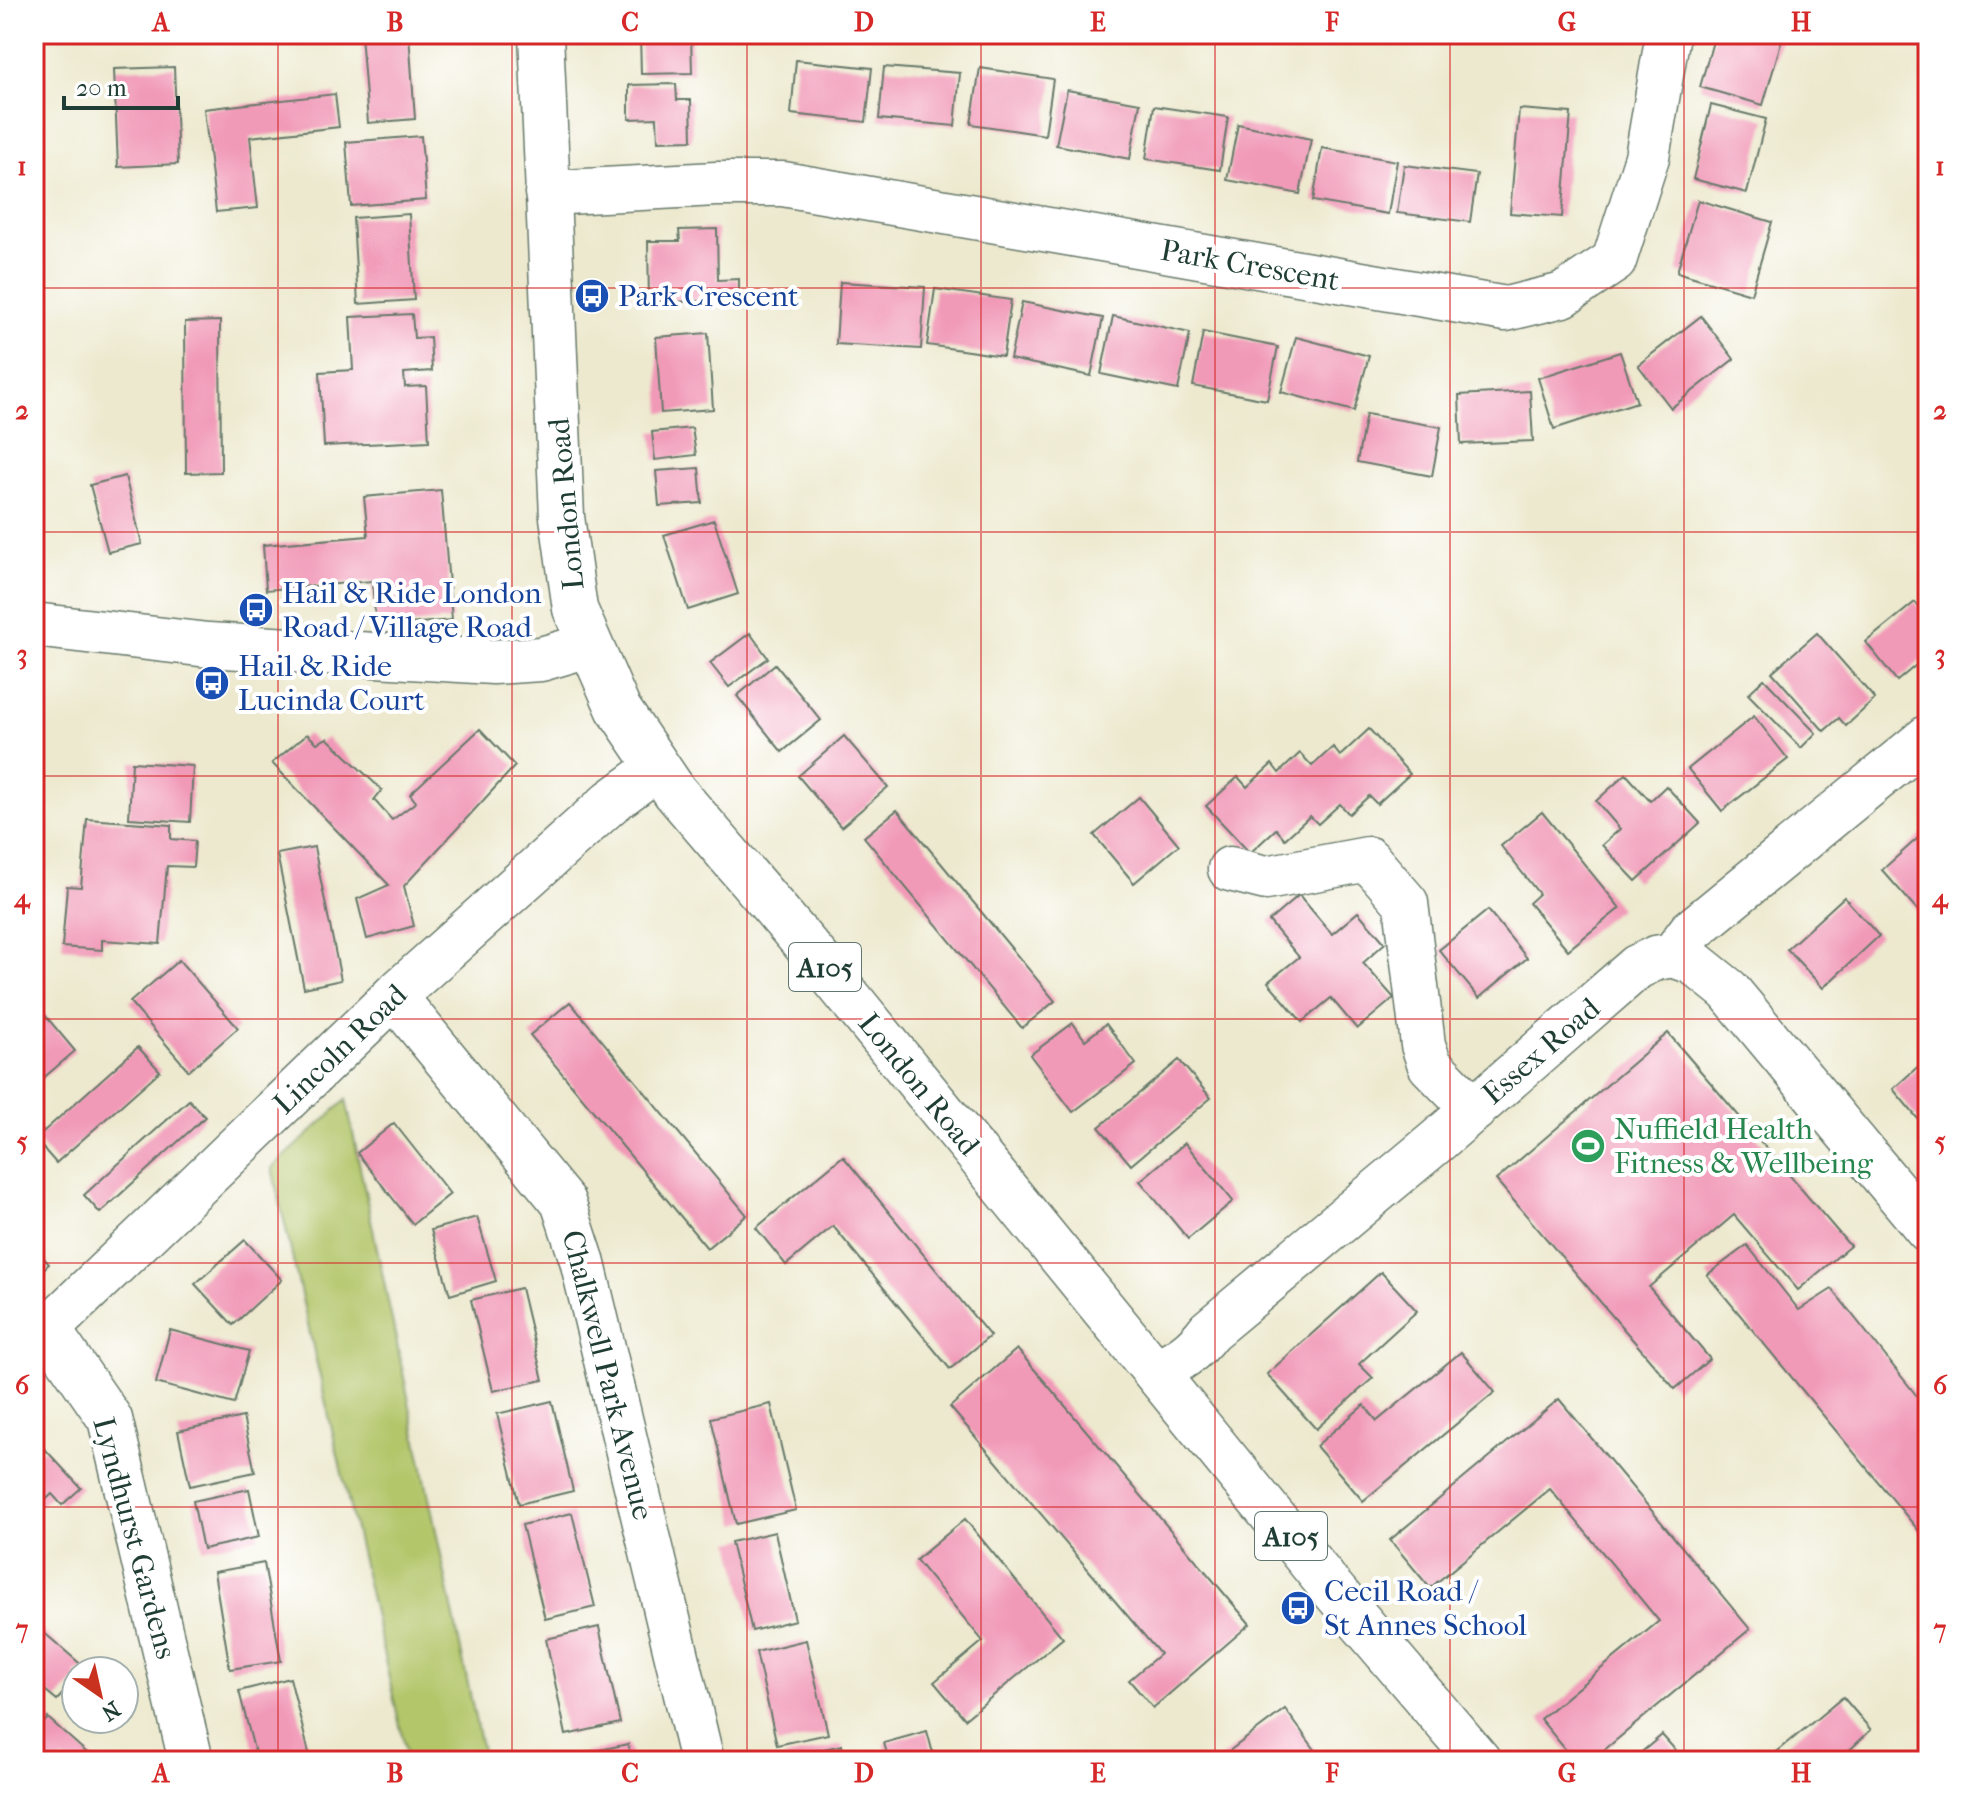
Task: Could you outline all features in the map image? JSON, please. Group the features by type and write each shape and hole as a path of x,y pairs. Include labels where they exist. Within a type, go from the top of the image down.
{"street":[{"name":"London Road","path":"541,34 562,517 573,601 618,708 657,768 1156,1370 1328,1584 1479,1761"},
{"name":"Park Crescent","path":"547,193 716,184 783,184 1506,309 1563,295 1614,261 1647,157 1668,34"},
{"path":"34,625 208,645 493,662 541,659 589,645"},
{"path":"1928,737 1690,932 1673,955 1693,962 1728,990 1928,1230"},
{"name":"Lincoln Road","path":"41,1336 394,996 612,801 657,768"},
{"path":"1230,869 1266,878 1368,859 1406,903 1423,1045 1430,1065 1474,1110"},
{"name":"Essex Road","path":"1156,1370 1173,1365 1186,1355 1209,1331 1474,1110 1637,967 1656,958 1673,955"},
{"name":"Chalkwell Park Avenue","path":"394,996 563,1202 582,1260 702,1761"},
{"name":"Lyndhurst Gardens","path":"41,1336 110,1419 191,1761"}],"green space":[{"path":"346,1100 484,1761 408,1761 272,1168"}],"building":[{"path":"361,34 409,34 415,119 368,123"},
{"path":"640,34 691,34 692,73 641,74"},
{"path":"1715,34 1783,36 1763,105 1700,87"},
{"path":"796,60 872,68 866,122 791,114"},
{"path":"174,67 178,164 118,167 114,69"},
{"path":"884,67 960,73 955,126 879,119"},
{"path":"980,68 1053,79 1045,135 971,124"},
{"path":"676,84 677,100 691,100 692,140 658,141 657,118 629,119 629,85"},
{"path":"1067,90 1140,103 1130,159 1056,145"},
{"path":"335,94 339,127 250,137 258,208 216,212 204,109"},
{"path":"1711,105 1766,119 1747,193 1693,179"},
{"path":"1154,106 1228,117 1220,170 1146,159"},
{"path":"1519,109 1571,113 1562,217 1510,213"},
{"path":"1238,124 1311,139 1300,194 1227,180"},
{"path":"421,136 426,200 351,206 346,142"},
{"path":"1322,148 1397,161 1388,214 1313,201"},
{"path":"1404,165 1477,174 1470,222 1397,213"},
{"path":"1698,200 1772,222 1751,294 1677,272"},
{"path":"409,214 414,300 358,304 353,218"},
{"path":"717,229 718,280 739,279 739,301 649,302 648,241 680,241 679,230"},
{"path":"840,282 925,287 921,349 836,344"},
{"path":"935,289 1011,300 1003,356 927,345"},
{"path":"1022,302 1103,318 1091,376 1010,359"},
{"path":"412,314 414,338 430,337 432,371 404,373 405,387 426,386 429,441 324,446 320,372 353,370 350,317"},
{"path":"1113,316 1190,333 1178,390 1101,374"},
{"path":"1701,316 1734,359 1671,408 1638,365"},
{"path":"220,321 221,472 186,473 185,322"},
{"path":"1203,332 1278,347 1267,400 1193,386"},
{"path":"708,333 713,409 661,413 656,337"},
{"path":"1296,337 1369,356 1354,411 1281,392"},
{"path":"1620,352 1637,402 1554,429 1538,378"},
{"path":"1530,391 1533,441 1461,444 1459,395"},
{"path":"1366,414 1441,427 1432,476 1357,462"},
{"path":"692,428 696,455 655,460 652,432"},
{"path":"699,468 702,503 659,506 656,471"},
{"path":"125,476 142,544 108,552 90,485"},
{"path":"441,490 452,620 376,627 372,581 266,590 263,545 368,536 364,497"},
{"path":"714,520 738,594 688,610 664,535"},
{"path":"1915,602 1928,618 1928,655 1897,681 1866,642"},
{"path":"750,633 768,658 729,687 710,663"},
{"path":"1817,633 1875,699 1846,726 1839,718 1824,731 1772,672"},
{"path":"775,664 821,720 782,752 737,696"},
{"path":"1764,679 1816,733 1801,748 1748,694"},
{"path":"1754,716 1788,759 1722,811 1688,769"},
{"path":"480,729 515,766 404,886 414,926 367,939 357,899 389,885 272,763 307,734 317,743 327,738 382,790 374,800 392,820 416,802 410,794"},
{"path":"1369,729 1410,774 1377,804 1369,796 1349,814 1340,804 1318,824 1310,816 1285,839 1276,829 1250,853 1206,806 1238,777 1247,787 1272,764 1279,773 1300,753 1312,766 1333,747 1340,756"},
{"path":"844,736 888,787 841,827 798,776"},
{"path":"132,762 193,766 190,822 129,818"},
{"path":"1626,774 1650,801 1666,786 1700,823 1636,881 1602,845 1620,829 1596,801"},
{"path":"1139,797 1179,845 1134,883 1094,835"},
{"path":"897,810 1055,1001 1022,1028 864,837"},
{"path":"1542,812 1620,908 1568,950 1529,903 1539,894 1501,846"},
{"path":"87,819 171,825 171,839 195,841 193,867 167,866 160,944 102,940 102,950 62,947 67,886 81,887"},
{"path":"1928,829 1928,907 1921,914 1882,870"},
{"path":"314,847 341,980 304,988 277,854"},
{"path":"1299,895 1332,934 1358,912 1385,943 1363,963 1394,998 1357,1029 1331,998 1302,1022 1268,982 1299,957 1269,921"},
{"path":"1844,897 1879,936 1823,988 1787,949"},
{"path":"1488,910 1527,958 1479,998 1439,950"},
{"path":"179,960 238,1028 189,1071 130,1002"},
{"path":"34,1002 75,1051 34,1086"},
{"path":"570,1002 747,1215 707,1248 530,1035"},
{"path":"1073,1023 1085,1040 1106,1024 1136,1064 1073,1112 1030,1055"},
{"path":"1668,1033 1850,1246 1798,1290 1734,1215 1649,1287 1710,1359 1675,1389 1496,1180"},
{"path":"138,1047 160,1071 56,1163 35,1139"},
{"path":"1179,1060 1211,1098 1131,1165 1099,1127"},
{"path":"1923,1062 1928,1067 1928,1131 1893,1089"},
{"path":"189,1100 205,1117 100,1213 84,1195"},
{"path":"394,1123 450,1194 413,1224 357,1153"},
{"path":"1185,1143 1233,1201 1188,1239 1140,1181"},
{"path":"843,1156 990,1336 950,1369 833,1226 786,1265 756,1228"},
{"path":"477,1217 496,1281 450,1295 431,1230"},
{"path":"245,1240 282,1280 233,1325 195,1284"},
{"path":"1747,1245 1799,1310 1832,1289 1928,1410 1928,1542 1707,1275"},
{"path":"34,1247 49,1264 34,1278"},
{"path":"1381,1272 1417,1311 1359,1364 1373,1378 1316,1429 1267,1374"},
{"path":"521,1288 543,1380 493,1391 471,1300"},
{"path":"170,1330 249,1351 234,1404 156,1383"},
{"path":"1017,1349 1250,1624 1153,1708 1129,1680 1160,1654 950,1407"},
{"path":"1461,1352 1495,1392 1363,1501 1316,1446 1364,1405 1377,1421"},
{"path":"1559,1399 1750,1629 1591,1761 1575,1761 1540,1719 1659,1621 1550,1489 1430,1588 1390,1540"},
{"path":"552,1401 573,1491 519,1504 497,1414"},
{"path":"771,1404 796,1510 736,1524 711,1418"},
{"path":"243,1417 255,1472 190,1486 178,1431"},
{"path":"44,1448 81,1488 62,1505 52,1494 34,1511 34,1457"},
{"path":"249,1489 259,1537 203,1549 193,1501"},
{"path":"572,1513 595,1607 545,1619 522,1525"},
{"path":"965,1519 1063,1638 965,1719 934,1682 983,1641 916,1560"},
{"path":"775,1532 795,1620 752,1631 731,1542"},
{"path":"264,1563 281,1661 230,1669 214,1572"},
{"path":"34,1624 70,1655 60,1655 60,1697 57,1700 34,1681"},
{"path":"599,1627 620,1723 566,1735 546,1639"},
{"path":"806,1640 828,1734 777,1745 756,1652"},
{"path":"290,1678 311,1761 257,1761 239,1691"},
{"path":"1843,1697 1871,1730 1838,1761 1766,1761"},
{"path":"1285,1709 1316,1751 1302,1761 1216,1761"},
{"path":"48,1718 60,1729 60,1735 67,1735 96,1761 34,1761 34,1733"},
{"path":"927,1731 935,1761 889,1761 884,1743"},
{"path":"1662,1735 1685,1761 1631,1761"},
{"path":"628,1744 632,1761 573,1761 571,1756"},
{"path":"842,1745 845,1761 784,1761 783,1758"}],"place":[{"name":"Park Crescent","path":"592,296"},
{"name":"Hail & Ride London Road / Village Road","path":"256,610"},
{"name":"Hail & Ride Lucinda Court","path":"212,683"},
{"name":"Nuffield Health Fitness & Wellbeing","path":"1588,1146"},
{"name":"Cecil Road / St Annes School","path":"1298,1608"}]}
